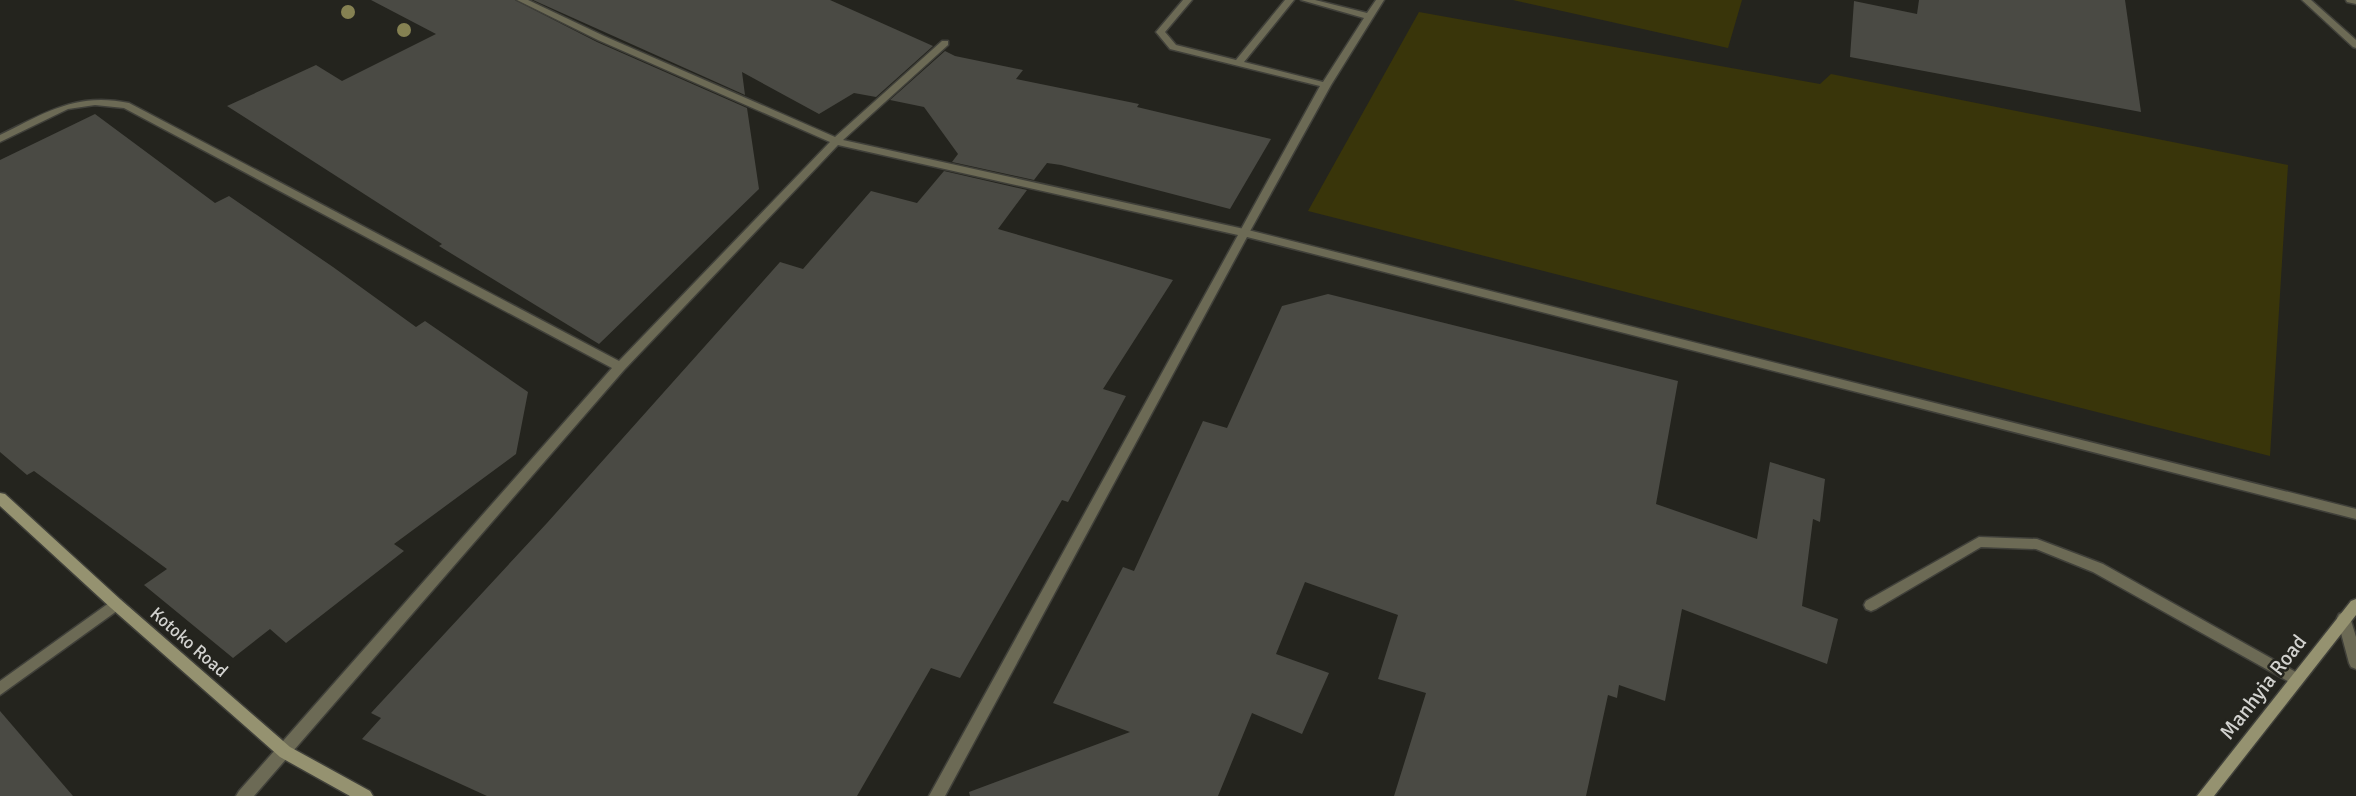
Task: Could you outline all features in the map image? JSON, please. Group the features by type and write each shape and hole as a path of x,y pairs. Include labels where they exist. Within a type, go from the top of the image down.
{"street":[{"path":"521,0 601,38 836,141 1244,233 2356,514"},
{"path":"1188,0 1161,32 1173,47 1326,85"},
{"path":"1238,63 1290,0"},
{"path":"1305,0 1370,16"},
{"path":"937,796 1326,85 1380,0"},
{"path":"2306,0 2356,45"},
{"path":"2350,0 2356,1"},
{"path":"244,796 285,752 620,367 836,141 945,43"},
{"path":"0,139 64,107 95,102 126,105 620,367"},
{"name":"Kotoko Road","path":"0,498 116,604 285,752 365,796"},
{"path":"1871,605 1979,542 2037,544 2098,568 2296,679"},
{"path":"0,689 116,604"},
{"name":"Manhyia Road","path":"2205,796 2356,605"},
{"path":"2344,618 2356,663"}],"shaded area":[{"path":"1513,0 1742,0 1728,48"},
{"path":"1419,12 1820,84 1831,74 2288,165 2270,456 1308,211"}],"building":[{"path":"371,0 515,0 597,42 747,108 759,189 599,344 439,246 442,244 227,106 316,65 342,81 436,34"},
{"path":"533,0 830,0 933,46 876,97 854,93 819,114 742,72 745,95"},
{"path":"1919,0 2125,0 2141,112 1850,57 1854,1 1917,14"},
{"path":"945,51 955,56 1023,70 1016,79 1139,104 1137,107 1271,139 1230,209 1061,165 1047,163 1034,180 952,162 958,154 924,107 890,100"},
{"path":"95,114 215,203 229,196 416,327 425,321 528,392 516,454 394,544 404,551 286,643 270,629 233,658 144,585 167,569 34,471 27,475 0,452 0,160"},
{"path":"944,171 1027,190 998,229 1173,280 1103,389 1126,396 1068,502 1062,500 960,678 931,668 857,796 487,796 362,739 381,718 371,713 547,523 780,262 803,269 871,191 917,203"},
{"path":"1328,294 1678,381 1656,504 1757,539 1770,462 1825,479 1820,522 1813,519 1802,606 1838,619 1827,664 1682,609 1665,701 1619,685 1617,698 1608,695 1586,796 1394,796 1426,693 1378,679 1398,615 1305,582 1276,654 1329,673 1302,734 1252,713 1218,796 970,796 969,792 1130,732 1053,703 1123,567 1134,571 1203,421 1227,428 1282,306"},
{"path":"0,711 73,796 0,796"}]}
